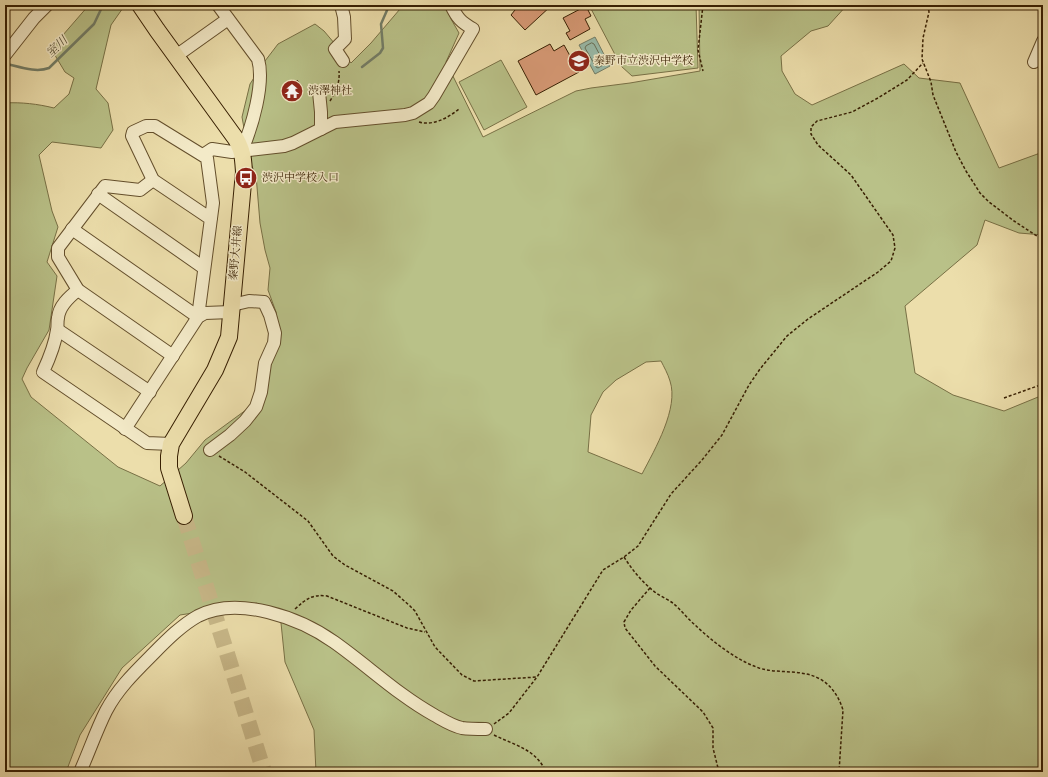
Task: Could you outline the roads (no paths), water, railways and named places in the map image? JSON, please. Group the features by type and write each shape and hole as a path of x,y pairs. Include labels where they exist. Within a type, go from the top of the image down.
{"main road":[{"name":"秦野大井線","path":"140,5 236,139 242,150 244,172 229,337 215,370 171,444 169,468 184,516"}],"street":[{"path":"5,55 34,18 48,5"},
{"path":"218,5 258,59 260,66 260,78 250,131 242,150"},
{"path":"341,5 344,16 345,39 335,49 343,61"},
{"path":"203,155 212,149 232,152 284,146 342,120 407,114 421,109 429,103 473,29 461,22 451,5"},
{"path":"176,56 228,19"},
{"path":"1034,62 1043,41"},
{"path":"319,92 322,112 320,119 321,129"},
{"path":"125,429 174,356 198,316 213,203 207,158 155,126 146,126 133,132 132,136 153,180 210,219"},
{"path":"153,180 140,190 104,186 58,248 58,256 78,290 174,356"},
{"path":"98,194 204,268"},
{"path":"72,229 198,316"},
{"path":"78,290 68,298 61,308 58,317 58,330 49,359 43,372 125,429 147,442 171,444"},
{"path":"198,316 205,313 231,308 249,301 264,302 273,325 274,342 265,363 261,392 256,407 237,429 210,450"},
{"path":"58,330 150,392"},
{"path":"80,772 106,711 118,691 175,633 198,616 211,611 226,608 260,610 288,619 316,631 334,642 414,704 449,724 461,728 486,729"}],"water":[{"path":"595,37 610,66 595,74 579,45"}],"waterway":[{"name":"室川","path":"7,64 33,70 49,68 94,24 103,5"},
{"path":"362,67 380,53 383,48 381,24 388,8 391,5"}],"tunnel":[{"path":"184,516 264,772"}],"place":[{"name":"秦野市立渋沢中学校","path":"579,61"},
{"name":"渋澤神社","path":"292,91"},
{"name":"渋沢中学校入口","path":"246,178"}]}
